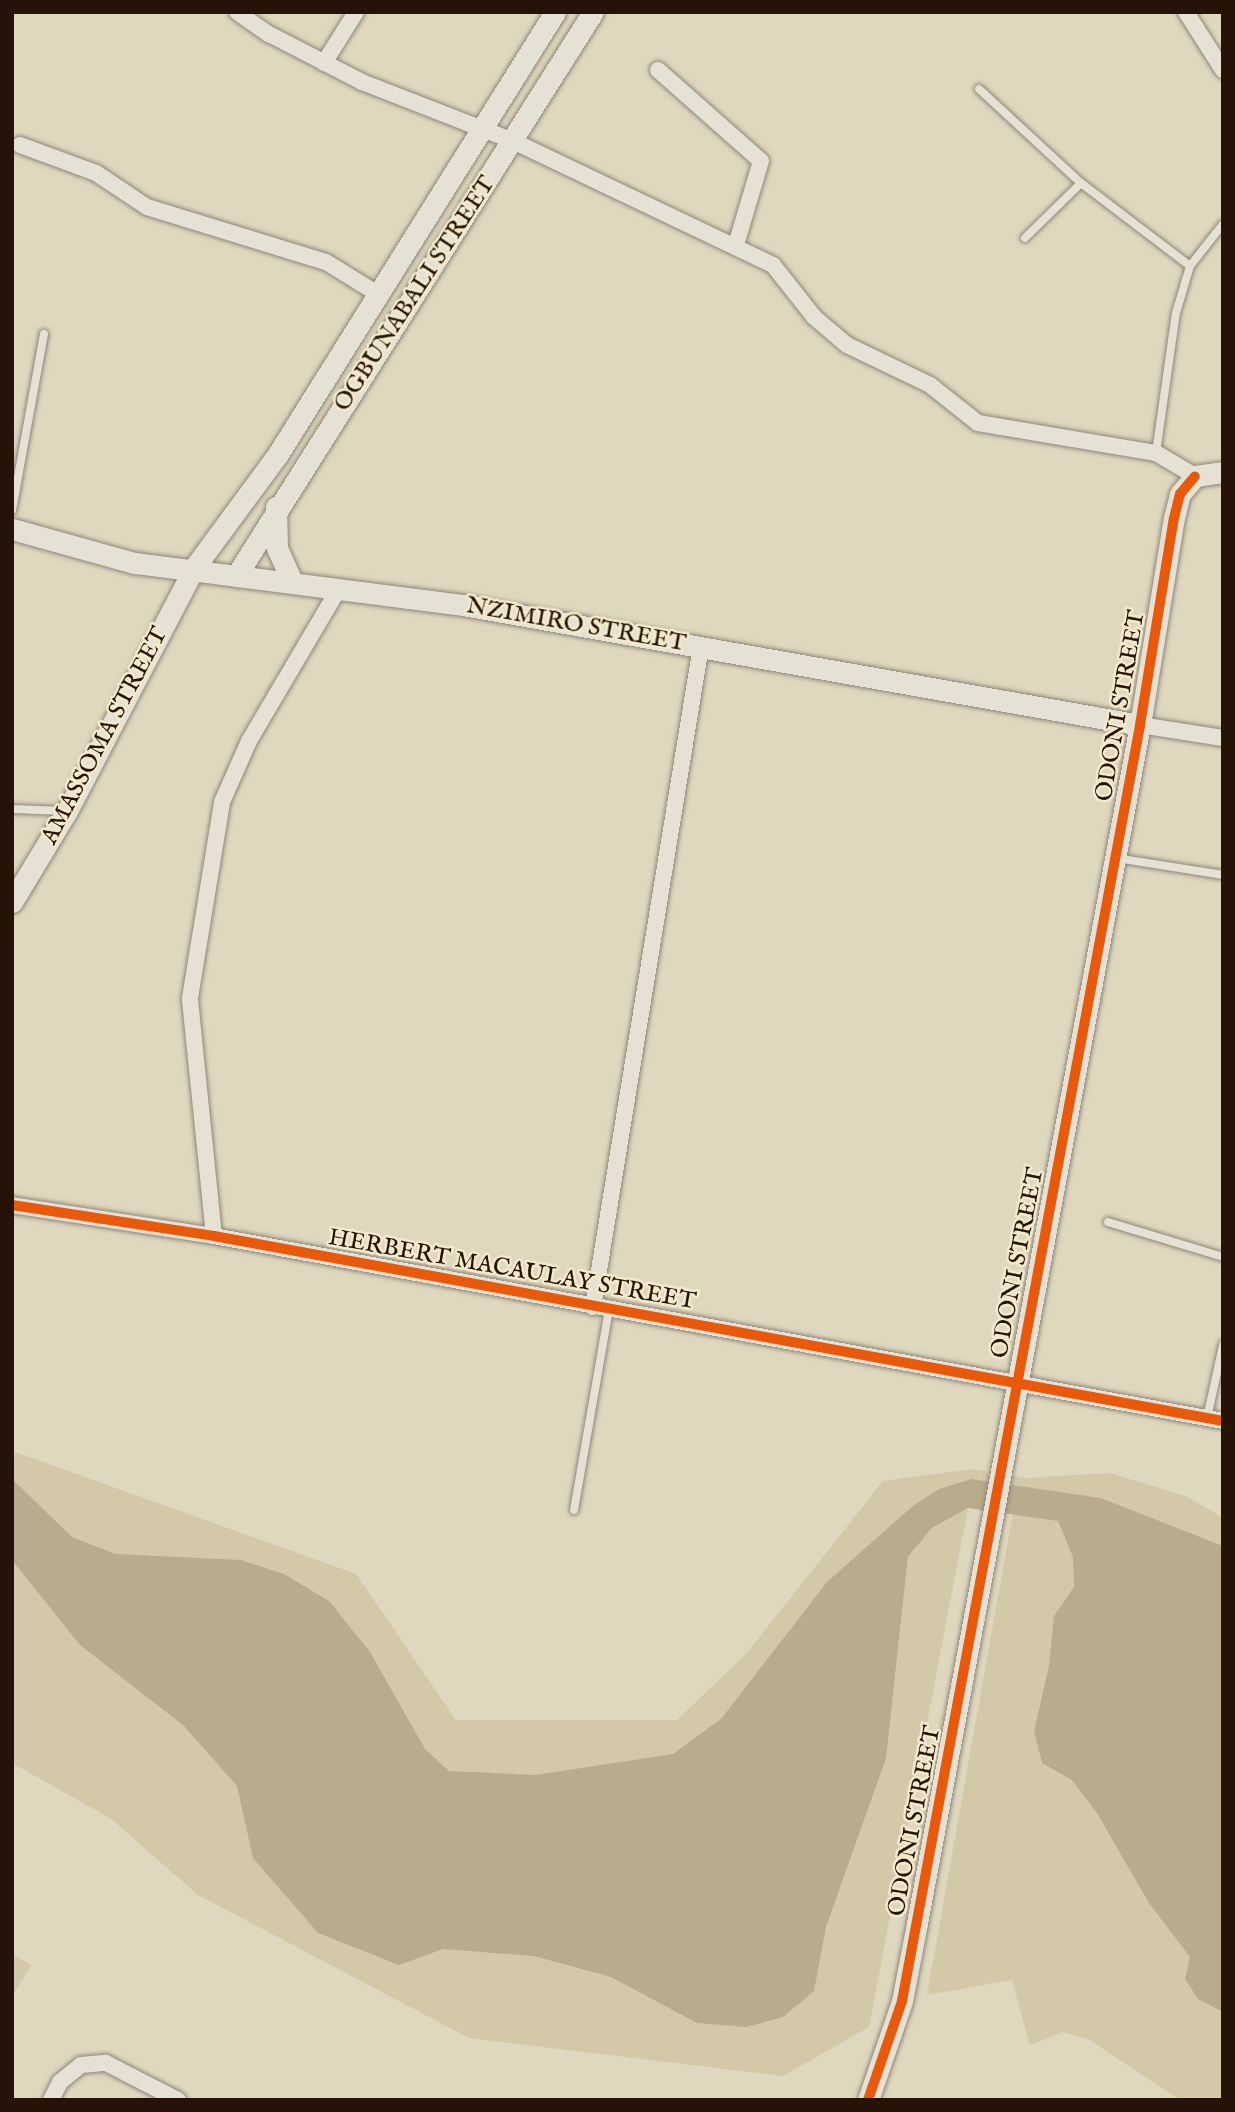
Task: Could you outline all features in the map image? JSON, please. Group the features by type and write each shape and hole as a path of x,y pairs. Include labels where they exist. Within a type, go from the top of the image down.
{"street":[{"path":"237,12 324,63 513,141 736,245 773,265 814,317 847,345 930,385 978,423 1156,453 1195,476 1223,472"},
{"path":"324,63 356,12"},
{"name":"OGBUNABALI STREET","path":"194,568 256,487 555,12"},
{"name":"OGBUNABALI STREET","path":"236,576 276,506 513,141 593,12"},
{"path":"1186,12 1219,60"},
{"path":"658,69 761,162 736,245"},
{"path":"20,145 96,173 147,207 326,262 378,294"},
{"name":"ODONI STREET","path":"868,2100 902,2001 1002,1467 1011,1380 1116,858 1174,518 1180,494 1195,476"},
{"path":"276,506 277,548 292,582"},
{"name":"NZIMIRO STREET","path":"12,529 135,563 194,568 463,606 1140,725"},
{"name":"AMASSOMA STREET","path":"12,902 67,811 194,568"},
{"path":"214,1236 190,998 222,802 249,741 338,590"},
{"path":"601,1308 701,646"},
{"path":"1140,725 1223,738"},
{"name":"HERBERT MACAULAY STREET","path":"12,1205 214,1236 1011,1380 1215,1420"},
{"path":"51,2100 61,2082 81,2065 106,2063 178,2100"}],"lane":[{"path":"979,89 1081,183 1190,267"},
{"path":"1025,238 1081,183"},
{"path":"1156,453 1176,313 1190,267 1223,225"},
{"path":"12,510 44,334"},
{"path":"12,809 67,811"},
{"path":"1116,858 1223,875"},
{"path":"1108,1222 1223,1257"},
{"path":"574,1510 601,1308"},
{"path":"1215,1420 1223,1345"}],"shaded area":[{"path":"15,1452 356,1574 456,1720 677,1720 747,1653 883,1481 973,1469 1026,1478 1110,1473 1188,1497 1223,1518 1223,1546 1101,1498 972,1479 939,1489 650,1883 131,1607 12,1480"},
{"path":"12,1479 72,1537 116,1554 241,1560 284,1574 329,1601 370,1652 425,1749 449,1771 535,1775 673,1754 721,1719 827,1582 914,1505 939,1489 971,1479 1101,1498 1223,1546 1223,2012 1198,1999 1185,1979 1190,1957 1149,1903 1097,1813 1072,1780 1042,1763 1034,1731 1049,1666 1054,1616 1074,1587 1073,1557 1058,1521 968,1508 932,1528 908,1557 886,1758 826,1927 814,1991 783,2017 746,2027 697,2023 611,1977 534,1956 443,1949 399,1965 318,1933 253,1858 237,1786 184,1726 80,1645 12,1560"},
{"path":"968,1508 869,2027 783,2076 469,2038 198,1895 110,1818 12,1763 12,1560 81,1645 184,1726 403,1874 895,1677 908,1558 932,1528"},
{"path":"1013,1513 1059,1521 1223,1605 1223,2100 1180,2100 1088,2039 1063,2032 1030,2045 1012,1980 927,1995"},
{"path":"12,1954 31,1965 12,1997"}],"cycle path":[{"path":"868,2100 902,2001 1140,725 1174,518 1180,494 1195,476"},
{"path":"12,1205 214,1236 1223,1421"}]}
